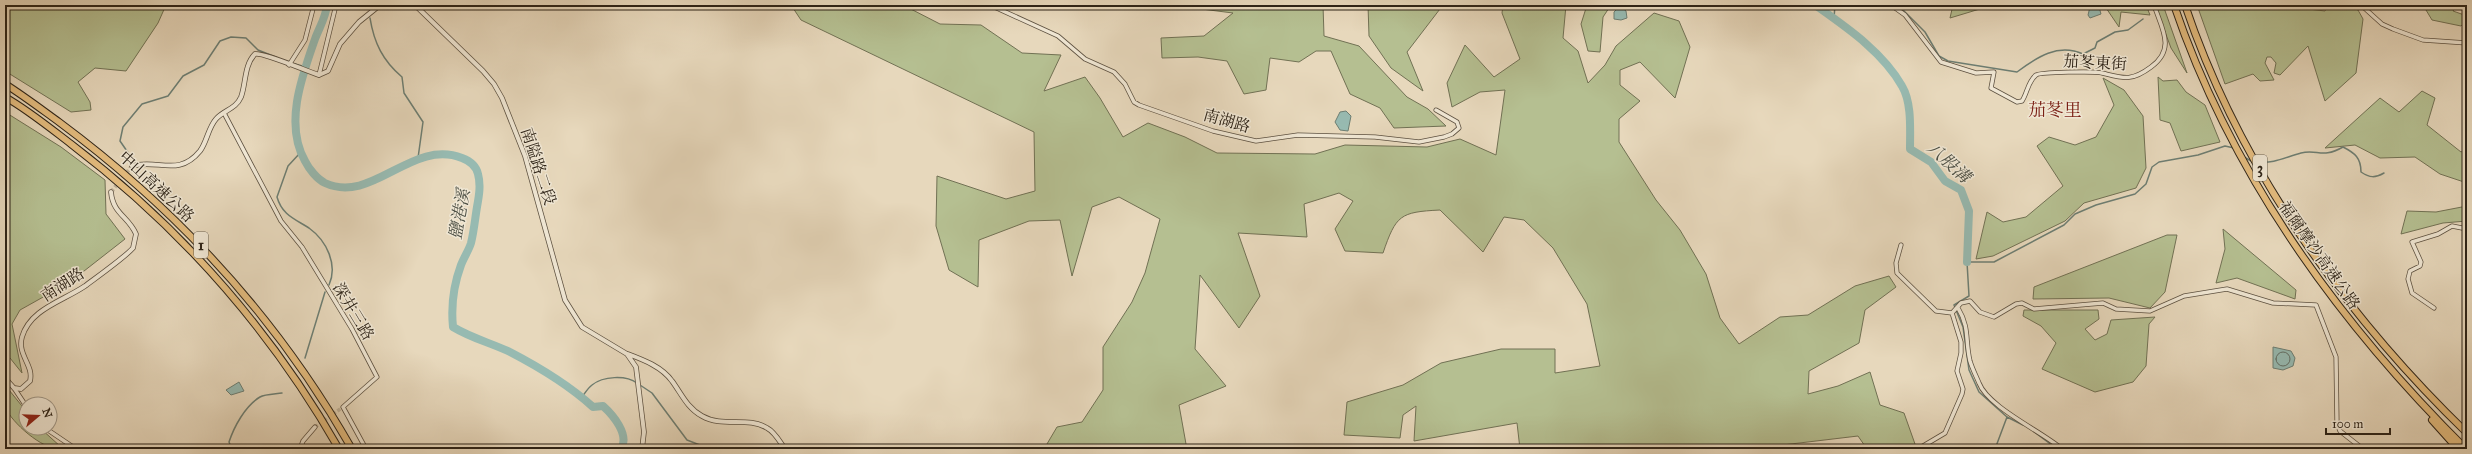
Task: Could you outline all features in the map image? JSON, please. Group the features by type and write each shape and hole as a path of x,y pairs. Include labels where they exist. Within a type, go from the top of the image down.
{"highway":[{"name":"福爾摩沙高速公路","path":"2174,5 2186,40 2209,95 2247,169 2290,240 2322,286 2394,373 2423,406 2466,449"},
{"name":"福爾摩沙高速公路","path":"2185,5 2195,36 2219,90 2257,164 2299,235 2340,292 2431,398 2467,433"},
{"name":"中山高速公路","path":"5,84 39,106 106,157 191,234 244,293 290,352 352,449"},
{"name":"中山高速公路","path":"5,97 106,171 203,262 280,356 339,449"},
{"path":"2394,373 2458,449"}],"street":[{"path":"289,65 305,40 314,5"},
{"path":"319,75 336,5"},
{"path":"132,166 140,164 171,168 187,162 201,150 215,120 234,107 240,98 249,63 255,54 265,54 289,65 319,75 331,69 340,44 350,32 380,5"},
{"name":"南隘路二段","path":"415,5 494,84 525,156 565,300 582,327 627,354 649,363 667,375 688,405 701,416 724,424 748,423 765,426 771,431 785,449"},
{"name":"南湖路","path":"990,5 1058,36 1085,59 1114,72 1125,84 1134,102 1139,105 1229,136 1256,141 1298,135 1375,137 1419,142 1444,137 1452,134 1459,128 1457,122 1436,110"},
{"name":"茄苳東街","path":"1891,5 1905,15 1941,62 1976,73 1994,72 1991,88 2017,102 2022,102 2032,80 2042,72 2097,72 2118,78 2126,78 2152,67 2162,56 2166,47 2154,5"},
{"path":"2361,5 2382,24 2423,40 2467,43"},
{"name":"深井三路","path":"224,113 281,221 302,247 352,329 377,377 343,407 366,449"},
{"name":"南湖路","path":"14,388 24,387 31,377 21,351 22,339 28,323 36,316 85,286 133,248 136,234 112,203 111,192"},
{"path":"2434,308 2412,293 2408,279 2410,271 2420,266 2422,262 2412,242 2438,234 2452,226 2467,229"},
{"path":"1901,245 1896,264 1899,276 1936,311 1952,313 1961,303 1970,301 1980,312 1994,317 2016,304 2022,303 2034,309 2103,303 2116,309 2150,311 2184,296 2227,289 2273,303 2316,305 2336,357 2337,424 2340,431 2363,449"},
{"path":"1958,308 1966,325 1969,359 1983,392 2011,417 2039,431 2062,449"},
{"path":"1918,449 1945,433 1962,394 1963,389 1957,371 1961,353 1960,342 1952,313"},
{"path":"627,354 637,373 644,432 642,449"},
{"path":"5,378 19,396"},
{"path":"300,449 303,441 315,427"},
{"path":"57,436 76,449"}],"green space":[{"path":"5,5 166,5 158,23 126,71 95,68 78,82 90,102 91,110 71,112 5,71"},
{"path":"791,5 903,5 940,24 981,25 1022,53 1061,55 1044,91 1085,77 1100,98 1123,137 1148,123 1185,137 1217,153 1315,154 1345,145 1427,147 1460,139 1496,155 1505,90 1480,92 1452,107 1447,83 1465,45 1494,77 1520,59 1502,13 1503,5 1566,5 1563,38 1578,51 1588,83 1605,65 1616,46 1654,13 1679,21 1690,47 1675,98 1640,62 1620,70 1620,85 1640,101 1619,119 1619,142 1656,200 1680,230 1706,274 1720,318 1739,344 1780,317 1808,315 1855,286 1889,276 1896,287 1865,310 1859,343 1809,371 1808,394 1838,386 1870,372 1880,405 1904,413 1915,444 1912,449 1867,449 1858,436 1749,449 1520,449 1517,423 1414,441 1416,406 1403,415 1400,438 1344,435 1347,402 1403,385 1441,363 1501,349 1555,349 1555,373 1600,366 1587,304 1553,248 1524,220 1504,217 1483,252 1440,210 1416,212 1408,214 1396,223 1383,253 1345,251 1335,229 1353,201 1339,193 1304,204 1307,237 1238,233 1260,296 1239,328 1200,275 1195,349 1226,386 1179,405 1186,444 1185,449 1044,449 1057,427 1082,422 1103,390 1103,347 1132,302 1145,273 1160,219 1119,197 1092,207 1072,276 1060,220 1029,221 979,240 978,287 949,270 936,226 937,176 1006,199 1035,191 1034,132 801,20"},
{"path":"1170,5 1323,5 1324,36 1359,46 1407,97 1428,109 1446,126 1394,128 1380,108 1350,94 1331,51 1316,51 1299,62 1270,58 1266,90 1244,94 1227,61 1198,57 1162,58 1161,38 1204,36 1233,13"},
{"path":"1368,5 1443,5 1407,52 1423,91 1391,68 1369,36"},
{"path":"1587,5 1611,5 1603,17 1600,52 1588,51 1581,24"},
{"path":"1953,5 1993,5 1950,18"},
{"path":"2104,5 2146,5 2150,15 2121,12 2119,27"},
{"path":"2155,5 2163,5 2187,73 2171,48"},
{"path":"2197,5 2292,5 2292,7 2325,11 2328,5 2343,5 2358,10 2363,19 2356,73 2325,101 2308,46 2280,75 2274,73 2276,63 2271,57 2267,57 2265,63 2274,80 2260,81 2253,74 2225,84"},
{"path":"2423,5 2457,5 2453,11 2467,16 2467,20 2461,26 2432,20"},
{"path":"2158,77 2163,81 2177,80 2186,92 2205,105 2220,142 2181,151 2170,123 2160,120"},
{"path":"2103,78 2124,90 2143,116 2146,168 2136,188 2084,203 2065,221 1993,256 1976,259 1987,212 2003,222 2026,217 2063,186 2037,146 2049,137 2075,145 2096,137 2114,105"},
{"path":"2422,91 2435,98 2427,125 2461,152 2467,149 2467,183 2440,174 2415,157 2380,158 2355,145 2325,148 2380,98 2399,112"},
{"path":"5,112 61,147 105,180 106,214 125,239 70,282 20,310 12,324 22,373 10,358 5,357"},
{"path":"2467,206 2467,221 2443,223 2401,234 2407,211 2436,212"},
{"path":"2223,229 2296,290 2295,299 2237,278 2216,283 2225,249"},
{"path":"2167,235 2177,235 2165,292 2150,308 2109,298 2033,299 2034,287"},
{"path":"2024,310 2098,310 2099,319 2085,329 2095,340 2107,334 2111,320 2155,317 2149,324 2146,366 2133,382 2095,392 2042,369 2056,343 2041,326 2023,316"},
{"path":"5,385 18,401 18,424 5,407"},
{"path":"31,436 49,436 61,447 59,449 52,448"}],"water":[{"path":"1620,6 1626,11 1627,18 1621,20 1614,19 1614,12"},
{"path":"2090,7 2099,7 2101,14 2090,18 2088,15"},
{"path":"1346,111 1351,116 1348,131 1340,130 1335,122 1340,112"},
{"path":"2273,347 2291,351 2295,358 2293,366 2283,370 2273,368"},
{"path":"239,382 244,391 231,395 226,390"}],"waterway":[{"name":"鹽港溪","path":"327,5 324,18 305,68 297,100 296,132 299,147 305,161 316,176 322,181 342,187 359,186 409,163 426,157 444,154 468,160 476,168 480,186 471,243 461,265 455,288 452,312 453,327 510,352 564,384 593,407 603,406 615,420 622,432 623,444 621,449"},
{"name":"八股溝","path":"1815,5 1851,31 1874,51 1885,62 1902,86 1909,108 1910,149 1931,162 1945,181 1961,190 1969,211 1967,262"},
{"path":"1834,18 1835,5"},
{"path":"1898,5 1925,32 1939,56 1948,61 2017,72 2032,61 2048,53 2065,50 2083,54 2095,48 2097,42 2115,32 2128,30 2143,19"},
{"path":"370,18 374,36 380,51 395,71 402,77 404,93 423,122 418,158"},
{"path":"129,154 120,141 123,127 142,104 168,96 183,76 204,65 220,41 231,37 246,38 258,50 278,58"},
{"path":"295,64 306,67"},
{"path":"2023,425 2007,417 1979,392 1969,370 1963,327 1954,305 1969,296 1967,262 1994,262 2064,225 2075,214 2096,205 2135,194 2146,184 2152,167 2159,162 2198,155 2225,146 2234,148"},
{"path":"2258,162 2274,161 2307,152 2325,153 2336,151 2343,147 2351,151 2356,156 2360,163 2361,172 2372,177 2384,173"},
{"path":"300,153 288,166 277,197 282,208 294,219 315,233 326,246 332,269 329,285"},
{"path":"2244,157 2253,162"},
{"path":"305,358 325,292"},
{"path":"582,397 591,386 608,378 627,379 637,383"},
{"path":"640,385 652,393 687,440 710,449"},
{"path":"232,449 229,442 231,436 245,411 262,396 282,393"},
{"path":"1995,449 2007,417"},
{"path":"2033,431 2057,449"}],"tunnel":[{"path":"111,192 132,166"},
{"path":"315,427 343,407"}],"district":[{"name":"茄苳里","path":"2055,110"}]}
